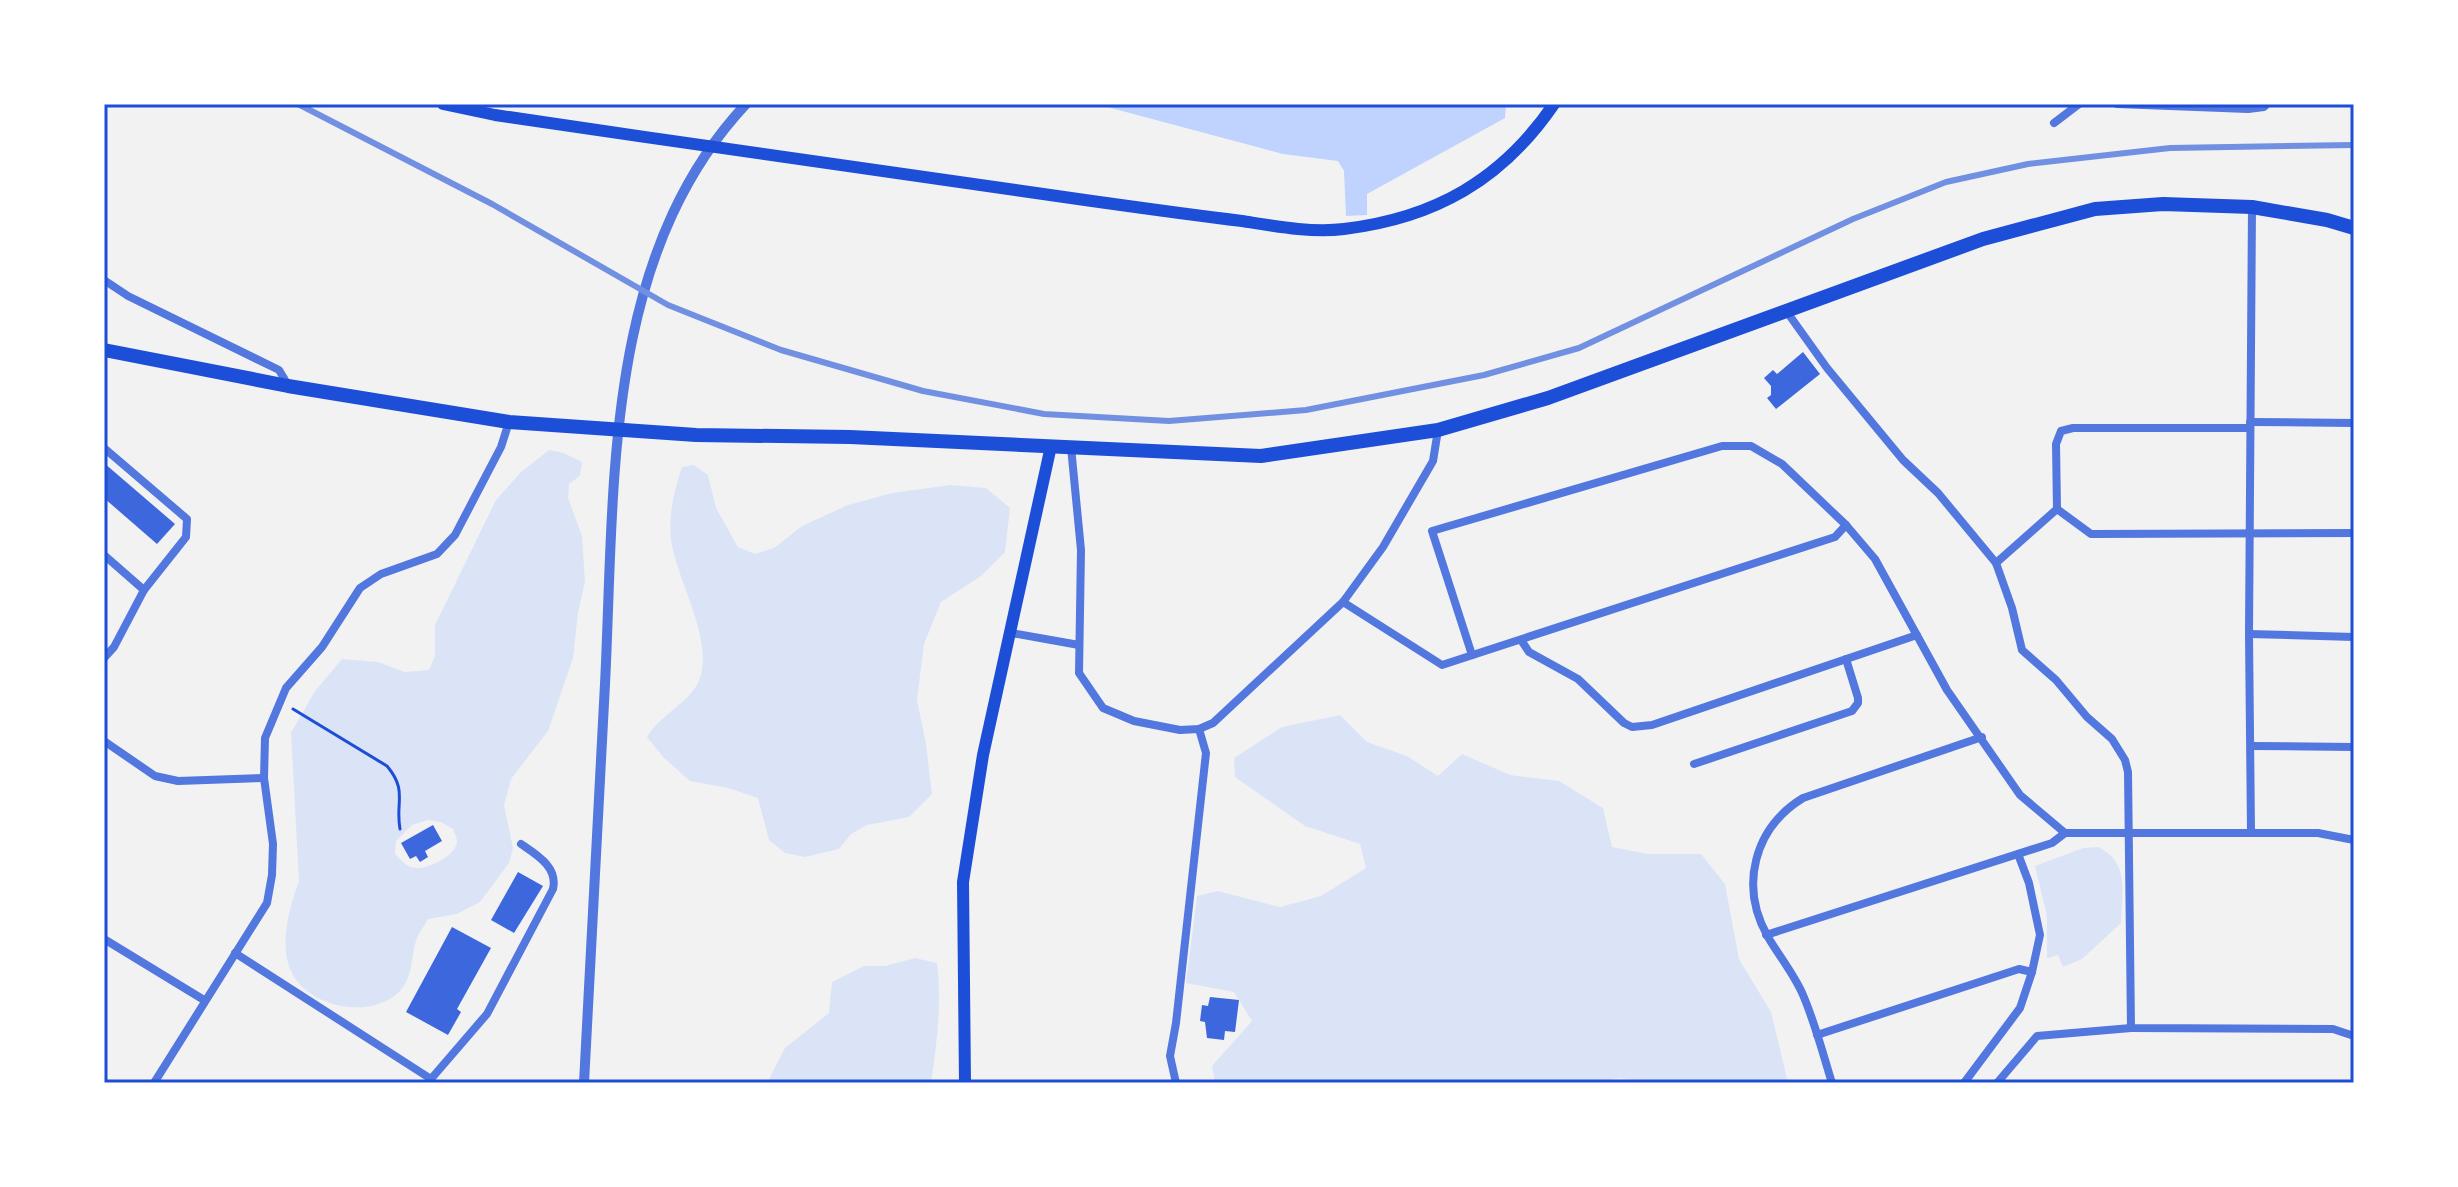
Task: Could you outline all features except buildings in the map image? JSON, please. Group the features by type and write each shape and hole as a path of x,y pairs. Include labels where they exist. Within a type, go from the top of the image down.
{"highway":[{"path":"104,350 288,386 509,422 696,435 850,437 1261,456 1438,430 1548,398 1983,239 2095,209 2163,204 2252,207 2354,228"}],"main road":[{"path":"443,104 495,115 712,147 1272,226 1342,230 1406,217 1433,207 1480,181 1520,149 1554,104"},
{"path":"965,1083 963,882 983,755 1051,446"}],"street":[{"path":"584,1083 616,472 626,368 636,318 654,256 677,204 712,147 746,104"},
{"path":"2054,123 2079,104"},
{"path":"2117,104 2248,109 2267,104"},
{"path":"2251,832 2252,207"},
{"path":"104,280 128,296 279,370 288,386"},
{"path":"1787,312 1827,368 1893,449 1938,493 1996,563 2012,608 2022,650 2056,680 2087,717 2112,739 2125,760 2128,772 2131,1028"},
{"path":"154,1083 267,903 273,844 264,778 265,738 286,688 322,647 360,588 381,574 437,554 455,535 501,447 509,422"},
{"path":"1996,563 2057,509 2056,444 2061,431 2066,428 2354,423"},
{"path":"1071,447 1081,550 1079,673 1103,708 1134,721 1166,729 1199,729 1213,723 1343,602 1383,547 1433,461 1438,430"},
{"path":"1472,655 1432,531 1722,446 1751,446 1782,464 1846,525 1875,559 1947,690 2020,795 2065,833"},
{"path":"104,448 187,519 186,537 144,590 114,647 104,658"},
{"path":"2057,509 2091,534 2354,533"},
{"path":"1343,602 1442,665 1835,537 1846,525"},
{"path":"104,555 144,590"},
{"path":"1012,633 1079,645"},
{"path":"2249,634 2354,637"},
{"path":"1521,640 1529,652 1578,679 1632,727 1652,725 1917,635"},
{"path":"1694,764 1852,711 1858,698 1846,659"},
{"path":"1176,1083 1170,1056 1206,753 1199,729"},
{"path":"1832,1083 1802,993 1766,935 1758,915 1752,877 1761,844 1780,815 1803,798 1982,737"},
{"path":"104,741 155,776 178,781 264,778"},
{"path":"2251,746 2354,747"},
{"path":"1766,935 2052,843 2065,833 2318,833 2354,840"},
{"path":"235,953 431,1079 487,1014 553,889 553,872 521,844"},
{"path":"1964,1083 2020,1008 2032,972 2040,935 2029,883 2018,854"},
{"path":"104,939 204,1000"},
{"path":"1817,1035 2019,969 2032,972"},
{"path":"1997,1083 2037,1036 2131,1028 2333,1029 2354,1036"}],"path":[{"path":"280,700 387,766 401,790 400,829"}],"shaded area":[{"path":"549,450 582,462 580,476 569,484 568,498 582,536 585,581 573,658 548,731 511,779 504,805 513,848 509,863 480,902 457,914 428,919 416,941 407,981 398,993 385,1002 370,1006 353,1007 321,1000 296,980 286,956 287,923 299,881 291,733 315,691 342,659 378,662 405,672 429,670 435,656 435,625 496,500 521,472","holes":["428,820 441,822 453,829 457,840 447,856 435,864 413,868 395,854 396,841 412,825"]},
{"path":"694,465 708,475 716,508 738,547 755,554 774,548 802,526 848,505 892,493 950,485 986,488 1010,508 1005,552 981,576 941,602 924,644 917,700 932,794 909,817 867,825 851,834 839,849 805,857 785,853 769,840 758,798 728,788 690,781 664,758 647,737 696,687 703,662 698,627 675,556 670,530 672,503 682,467"},
{"path":"1340,715 1367,742 1407,756 1438,776 1462,754 1510,775 1559,781 1603,808 1612,847 1648,854 1701,854 1725,884 1739,959 1771,1012 1788,1083 1658,1083 1619,1078 1598,1083 1215,1083 1212,1066 1252,1021 1234,992 1186,983 1197,896 1218,891 1280,907 1321,896 1366,868 1360,844 1305,826 1235,777 1234,758 1282,727"},
{"path":"2098,847 2108,853 2120,870 2123,890 2121,923 2082,959 2063,967 2058,955 2047,958 2047,916 2035,866 2083,848"},
{"path":"915,958 937,963 939,1008 931,1083 767,1083 785,1048 829,1013 832,982 864,966 885,966"}],"water":[{"path":"1096,104 1506,104 1505,118 1367,194 1367,215 1346,216 1344,171 1338,161 1283,154"}],"railway":[{"path":"298,104 492,204 668,305 781,350 923,391 1044,414 1169,421 1306,410 1484,375 1579,348 1853,219 1946,182 2028,164 2170,148 2354,145"}]}
